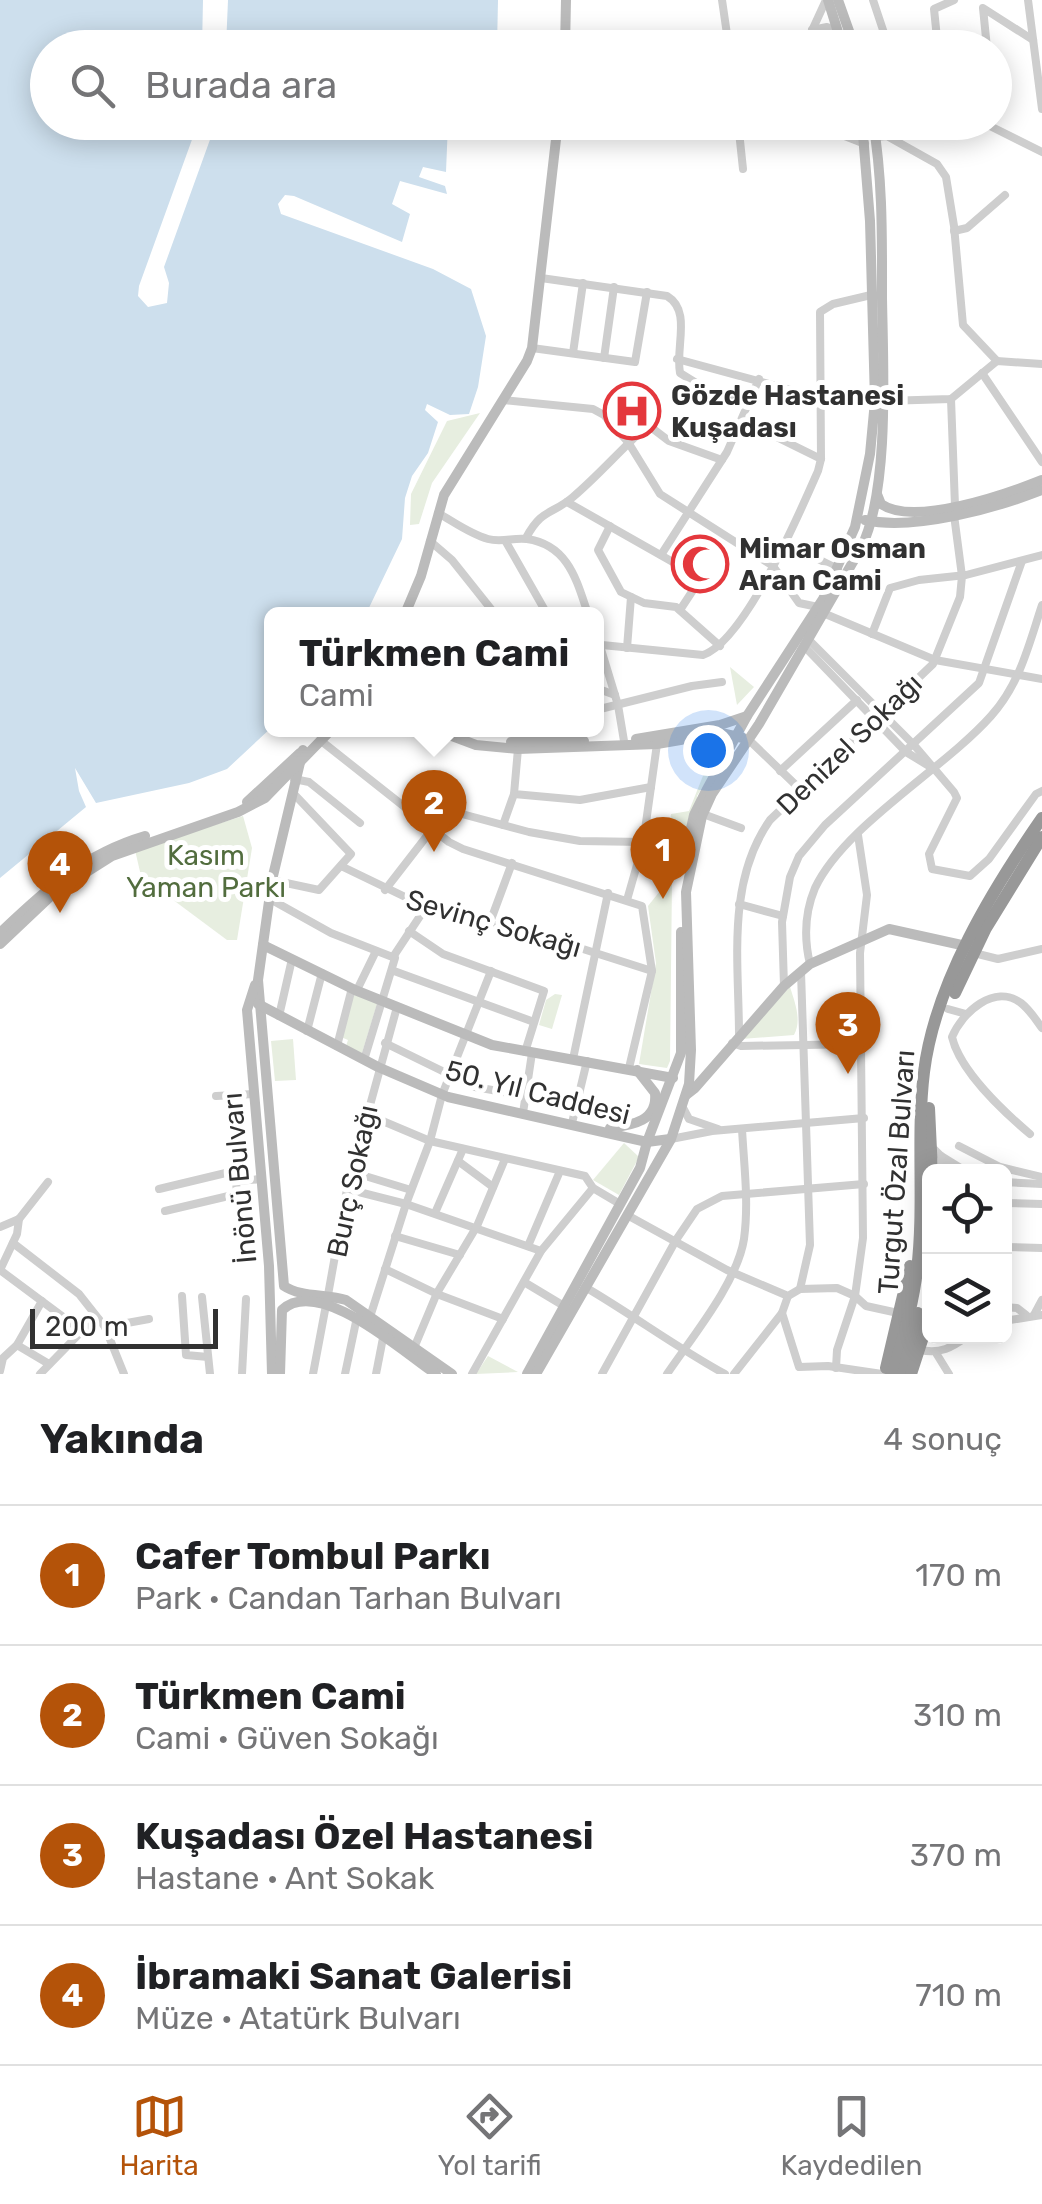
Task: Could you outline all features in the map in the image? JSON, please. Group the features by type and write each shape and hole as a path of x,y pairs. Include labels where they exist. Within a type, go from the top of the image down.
{"highway":[{"name":"Turgut Özal Bulvarı","path":"903,1374 925,1276 929,1108 935,1054 977,922 1042,818"},
{"name":"Turgut Özal Bulvarı","path":"892,1374 917,1272 924,1069 934,1026 955,971 1042,837"},
{"path":"883,1374 913,1251 916,1122 924,1069"},
{"path":"929,1108 936,1163"},
{"path":"911,1374 922,1339"}],"main road":[{"path":"565,30 566,0"},
{"path":"827,0 838,30"},
{"path":"838,0 849,30"},
{"path":"408,607 444,495 532,348 556,140"},
{"path":"861,548 876,492 879,401 876,220 870,140"},
{"path":"526,1374 640,1168 674,1074 683,1032 682,868 694,815 743,738 759,724 806,642 838,569 869,512 870,454 879,401 871,295 876,240"},
{"path":"955,510 1042,480"},
{"path":"869,512 895,517 998,508 1042,490"},
{"path":"876,492 881,504 895,517"},
{"path":"536,1374 670,1139 684,1099 692,1062 686,892 703,814 743,738 747,716 861,548 874,531 895,517"},
{"path":"747,716 759,724"},
{"path":"624,744 747,716"},
{"path":"472,737 624,744 657,744 721,733 743,738"},
{"path":"266,798 288,776 302,750 318,737"},
{"path":"300,764 319,737"},
{"path":"455,737 476,745 518,749 572,740"},
{"path":"536,741 543,737"},
{"name":"İnönü Bulvarı","path":"302,750 300,764 288,776 293,793 272,880 258,1004 286,1288 328,1300"},
{"path":"0,932 47,888 106,854 237,808 288,776"},
{"path":"0,944 55,892 106,854 238,812 274,793 286,800 286,812"},
{"path":"684,1099 784,986 805,968 889,929 970,949"},
{"path":"938,942 951,953 955,971"},
{"path":"263,945 354,989 467,1036 529,1053 674,1074"},
{"name":"İnönü Bulvarı","path":"258,980 247,1010 270,1278 272,1374"},
{"name":"50. Yıl Caddesi","path":"258,1004 378,1067 442,1095 647,1142"},
{"path":"692,1062 700,1072 710,1070"},
{"path":"599,1128 627,1126 652,1114 655,1093 633,1069"},
{"path":"674,1074 684,1099"},
{"path":"628,1136 640,1154 640,1168"},
{"path":"647,1142 670,1139"},
{"path":"270,1278 278,1292 306,1303"},
{"path":"328,1300 436,1374"},
{"path":"280,1374 284,1306 328,1300 346,1300 452,1374"}],"street":[{"path":"722,0 726,30"},
{"path":"812,30 827,0"},
{"path":"873,0 883,30"},
{"path":"928,0 934,10 936,30"},
{"path":"934,10 954,0"},
{"path":"1028,0 1042,109"},
{"path":"981,4 1033,40"},
{"path":"981,4 985,30"},
{"path":"812,30 834,30"},
{"path":"1012,138 1040,149"},
{"path":"740,140 743,169"},
{"path":"894,140 936,164 946,177 962,325 997,361 1042,364"},
{"path":"954,231 967,228 1006,195"},
{"path":"541,278 647,292 677,302 682,312 677,360 680,374 709,390 750,404"},
{"path":"573,353 583,283"},
{"path":"604,358 614,287"},
{"path":"532,348 635,362 647,292"},
{"path":"604,645 704,655 720,646 734,630 786,543 821,459 820,312 834,304 871,295"},
{"path":"677,360 821,398 879,401 951,400 997,361"},
{"path":"982,373 1042,462"},
{"path":"660,555 722,460 759,379"},
{"path":"503,400 593,409 604,414 628,442 652,485 774,566 799,603 935,660 987,664 1042,679"},
{"name":"Denizel Sokağı","path":"736,1039 739,904 758,836 935,660 960,597 951,400"},
{"path":"742,420 821,459"},
{"path":"526,538 533,524 550,509 567,502 628,442 651,425 669,440 722,460"},
{"path":"567,502 701,578 680,610"},
{"path":"437,512 473,533 506,542 526,538 559,554 576,573 586,607"},
{"path":"610,526 598,550 621,592 680,610 720,646"},
{"path":"430,540 452,560 489,607"},
{"path":"506,542 543,607"},
{"path":"786,543 838,569"},
{"path":"872,634 890,588 928,578 962,576 1042,555"},
{"path":"784,986 783,916 790,877 799,856 824,825 970,694 987,664 1022,560"},
{"path":"627,648 631,597"},
{"path":"800,1289 810,1245 803,1044 806,944 814,892 833,862 858,835 990,717 1019,674 1042,604"},
{"path":"806,642 857,700 878,717"},
{"path":"806,642 957,798 929,854 932,870 970,876 990,859 1042,791"},
{"path":"604,653 624,744"},
{"path":"604,706 616,700 722,682"},
{"path":"604,693 616,700"},
{"path":"780,772 857,700"},
{"path":"322,737 463,849 642,906 652,970 633,1069"},
{"path":"743,738 801,790"},
{"path":"626,900 643,842 657,744"},
{"path":"503,825 514,794 518,749"},
{"path":"288,776 309,782 360,823"},
{"path":"514,794 580,800 651,787"},
{"path":"272,880 319,890 351,854 293,793"},
{"path":"385,890 447,810 580,841 643,842"},
{"path":"703,814 741,828"},
{"path":"836,1368 837,1350 855,1296 862,1238 860,941 867,895 858,835"},
{"path":"488,925 512,863"},
{"name":"Sevinç Sokağı","path":"341,866 426,907 652,970"},
{"path":"573,1059 608,893"},
{"path":"270,899 331,933 393,957"},
{"path":"739,904 783,916"},
{"path":"364,1060 380,1000 394,970 393,957 426,907"},
{"path":"409,932 444,954 544,990 534,1022 523,1113"},
{"path":"970,949 998,959 1042,948"},
{"path":"337,1046 354,989 376,951"},
{"path":"279,1016 292,958"},
{"path":"394,970 534,1022"},
{"path":"370,1317 442,1095 491,972"},
{"path":"307,1031 322,973"},
{"path":"1030,1134 1001,1108 957,1052 953,1033 973,1006 1012,998 1025,1006 1042,1028"},
{"name":"Burç Sokağı","path":"313,1374 347,1188 397,1007"},
{"path":"948,1008 966,1014"},
{"path":"736,1039 741,1046 862,1044"},
{"path":"385,1043 475,1087 526,1096"},
{"path":"572,1123 587,1061"},
{"path":"216,1096 254,1094"},
{"path":"684,1099 684,1112 694,1122 728,1130"},
{"path":"366,1114 430,1141 584,1176 593,1188 620,1204"},
{"path":"670,1139 864,1118"},
{"path":"667,1374 734,1271 743,1241 746,1193 742,1129"},
{"path":"959,1146 1000,1168 1042,1180"},
{"path":"435,1213 463,1149"},
{"path":"414,1348 437,1294 477,1226 505,1159"},
{"path":"458,1162 494,1186"},
{"path":"159,1189 234,1171 237,1194 165,1211"},
{"path":"528,1246 560,1171"},
{"path":"352,1172 411,1190"},
{"path":"236,1181 262,1179"},
{"path":"1012,1182 1042,1180"},
{"path":"48,1182 19,1219 0,1270 82,1331"},
{"path":"602,1374 697,1209 722,1196 864,1184"},
{"path":"347,1188 477,1226 541,1251"},
{"path":"472,1374 541,1251 593,1188"},
{"path":"1012,1203 1042,1204"},
{"path":"627,1215 685,1248 788,1296"},
{"path":"0,1227 19,1219"},
{"path":"396,1236 460,1255"},
{"path":"13,1243 79,1294 102,1324 124,1374"},
{"path":"1012,1247 1042,1248"},
{"path":"385,1268 437,1294 503,1319"},
{"path":"524,1282 564,1306"},
{"path":"585,1287 682,1351 725,1374"},
{"path":"734,1374 782,1313 788,1296 800,1289 837,1288 866,1306 900,1314"},
{"path":"182,1296 186,1355 208,1357"},
{"path":"202,1297 210,1374"},
{"path":"242,1374 246,1299"},
{"path":"1037,1317 1042,1300"},
{"path":"0,1371 2,1357 17,1346 42,1301"},
{"path":"1012,1308 1037,1317"},
{"path":"782,1313 797,1370 836,1368 883,1374"},
{"path":"1012,1320 1037,1317"},
{"path":"346,1374 358,1318"},
{"path":"40,1374 82,1331 102,1324 149,1319"},
{"path":"376,1374 384,1338"},
{"path":"920,1350 936,1353 957,1344"},
{"path":"17,1346 49,1364"},
{"path":"936,1353 949,1374"},
{"path":"414,1374 417,1362"}],"green space":[{"path":"480,413 432,483 419,524 410,525 411,494 447,421"},
{"path":"730,667 754,687 737,705"},
{"path":"718,738 726,743 697,796 698,807 678,851 672,881 670,1061 667,1068 639,1064 656,963 648,906 660,891 671,814 689,811"},
{"name":"Kasım Yaman Parkı","path":"243,816 252,848 237,940 227,940 141,876 135,850"},
{"path":"790,987 798,1017 794,1035 741,1039"},
{"path":"353,991 378,1001 362,1053 346,1046 348,1040 341,1037"},
{"path":"555,994 562,995 552,1029 539,1025 546,1000"},
{"path":"293,1039 296,1080 275,1081 271,1041"},
{"path":"624,1143 639,1157 619,1195 593,1180"},
{"path":"488,1356 518,1372 476,1374"}],"water":[{"path":"0,0 203,0 202,30 30,30 30,140 192,140 138,296 148,307 167,303 169,283 164,267 210,140 447,140 446,172 423,167 419,177 445,186 447,194 400,181 392,204 410,214 402,242 294,196 285,195 278,204 281,214 433,269 471,289 486,336 478,387 469,414 450,415 427,404 425,410 438,422 428,453 412,476 405,498 402,539 369,607 264,607 264,735 227,769 189,783 96,803 75,768 86,807 0,878"},
{"path":"228,0 498,0 497,30 227,30"}],"place":[{"name":"Gözde Hastanesi Kuşadası","path":"632,411"},
{"name":"Mimar Osman Aran Cami","path":"700,564"},
{"name":"Türkmen Cami","path":"434,852"},
{"name":"Cafer Tombul Parkı","path":"663,899"},
{"name":"İbramaki Sanat Galerisi","path":"60,913"},
{"name":"Kuşadası Özel Hastanesi","path":"848,1074"}]}
